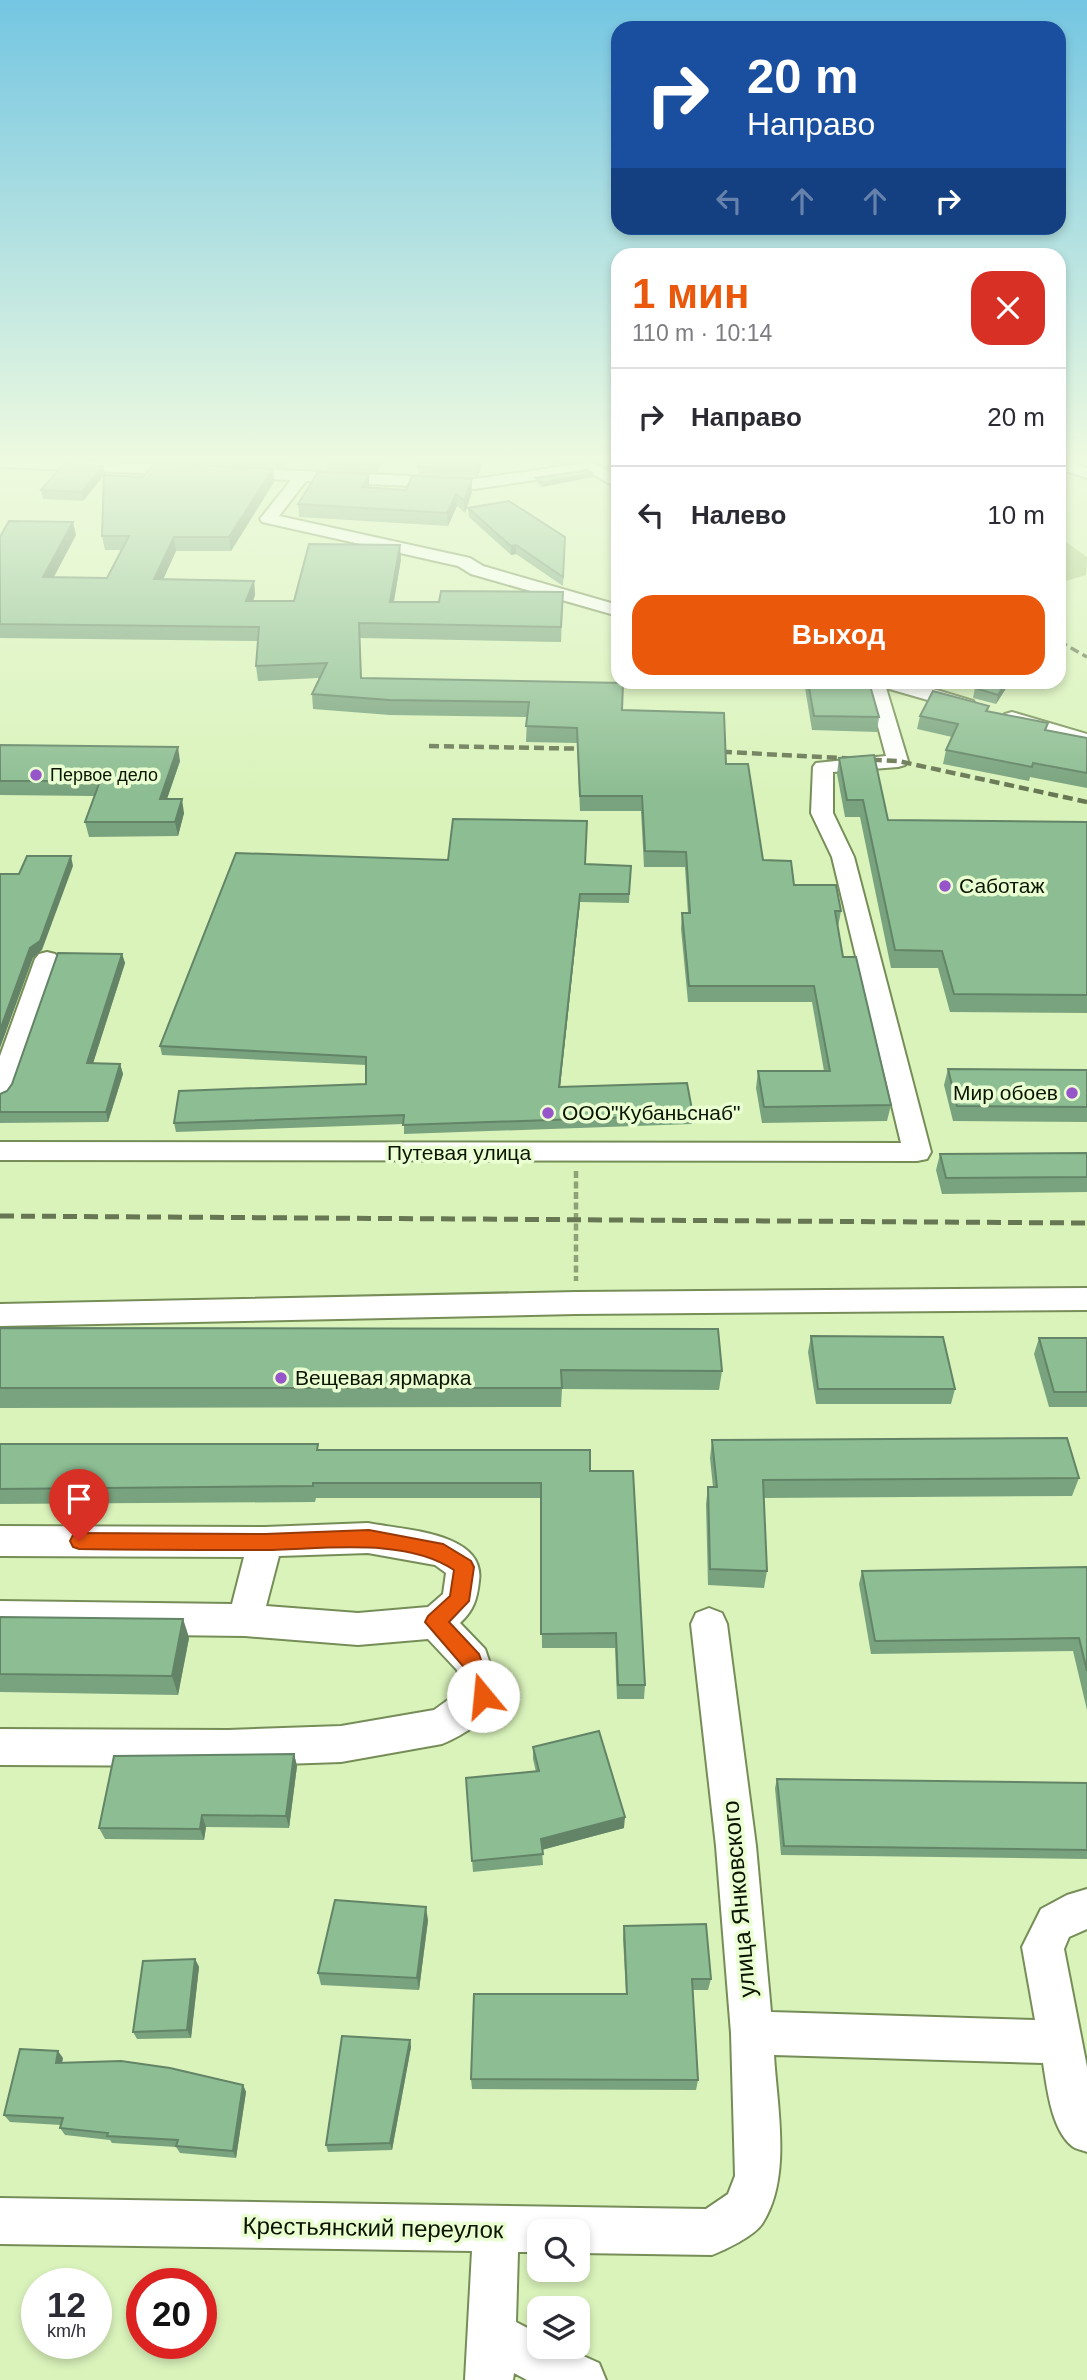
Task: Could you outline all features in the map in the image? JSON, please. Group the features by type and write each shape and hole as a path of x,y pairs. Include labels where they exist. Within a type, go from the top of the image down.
{"street":[{"path":"477,570 611,609"},
{"name":"Путевая улица","path":"0,1151 917,1152 843,858 822,813 822,766 898,761 877,689"},
{"path":"912,689 1087,740"},
{"path":"0,1093 47,960"},
{"path":"0,1315 576,1303 1087,1299"},
{"path":"0,1541 265,1542 369,1538 443,1552 464,1567 459,1601 436,1622 358,1629 245,1620 0,1616"},
{"path":"245,1620 265,1542"},
{"path":"0,1747 228,1748 341,1744 442,1726 483,1696 472,1661 436,1622"},
{"name":"улица Янковского","path":"709,1624 736,1846 752,2034 758,2176"},
{"path":"1087,1909 1081,1909 1055,1923 1043,1947 1073,2108 1087,2130"},
{"path":"752,2034 1061,2042"},
{"name":"Крестьянский переулок","path":"0,2221 712,2232 745,2210 758,2176"},
{"path":"496,2230 490,2358 582,2380"}],"path":[{"path":"576,1303 577,1153"}],"green space":[{"path":"1066,570 1086,570 1086,575 1066,581"}],"building":[{"path":"0,570 47,570 43,577 107,578 111,570 158,570 154,579 254,581 246,601 294,601 302,570 396,570 390,602 439,602 441,591 563,592 561,627 359,623 361,678 611,683 611,689 623,689 622,710 724,713 726,764 748,764 763,860 791,861 794,885 836,885 841,911 835,911 843,957 856,957 891,1105 764,1107 758,1071 830,1071 814,986 689,986 682,913 690,913 686,852 645,851 642,796 580,796 577,728 526,726 529,702 389,700 312,694 327,663 256,666 259,627 0,624"},
{"path":"553,570 563,570 563,577"},
{"path":"809,689 871,689 879,717 814,716"},
{"path":"978,689 1002,689 998,695"},
{"path":"933,691 989,706 986,711 1048,723 1045,730 1087,738 1087,773 1033,763 1032,767 946,750 958,724 920,716"},
{"path":"0,745 178,747 160,799 182,799 175,822 85,822 100,781 0,781"},
{"path":"874,755 888,820 1087,822 1087,995 954,994 942,951 895,950 863,800 847,800 839,758"},
{"path":"453,819 587,821 585,864 631,866 629,894 580,894 559,1087 687,1083 693,1115 403,1125 404,1115 174,1123 179,1091 366,1084 366,1057 160,1046 236,853 448,860"},
{"path":"27,856 71,856 40,941 30,948 0,1030 0,874 19,874"},
{"path":"58,953 122,954 87,1063 120,1064 106,1112 0,1112 0,1094 7,1091 12,1084"},
{"path":"948,1069 1087,1070 1087,1107 957,1106"},
{"path":"1087,1153 1087,1177 946,1178 940,1154"},
{"path":"0,1328 718,1329 722,1371 561,1370 562,1388 0,1388"},
{"path":"811,1336 943,1337 955,1389 818,1389"},
{"path":"1039,1338 1087,1338 1087,1392 1054,1392"},
{"path":"1067,1438 1079,1478 763,1480 767,1571 710,1569 708,1487 717,1487 712,1440"},
{"path":"0,1444 318,1444 317,1450 590,1450 590,1471 633,1471 645,1685 618,1685 616,1633 541,1634 541,1483 313,1483 313,1486 0,1489"},
{"path":"1087,1567 1087,1671 1079,1638 875,1641 862,1571"},
{"path":"0,1617 183,1619 172,1676 0,1674"},
{"path":"599,1731 625,1817 541,1839 543,1854 472,1861 466,1778 539,1771 533,1747"},
{"path":"294,1754 286,1816 202,1815 200,1829 99,1828 114,1756"},
{"path":"777,1779 1087,1783 1087,1850 784,1846"},
{"path":"335,1900 426,1907 417,1978 318,1973"},
{"path":"706,1924 711,1979 692,1979 698,2080 471,2079 474,1994 627,1994 624,1926"},
{"path":"195,1959 187,2030 133,2032 143,1961"},
{"path":"342,2036 410,2040 390,2143 326,2145"},
{"path":"20,2049 58,2051 56,2063 121,2061 170,2068 243,2085 233,2151 176,2146 178,2140 107,2136 108,2133 60,2128 63,2118 4,2115"}],"railway":[{"path":"1066,645 1087,657"},
{"path":"429,746 598,749"},
{"path":"707,751 898,761 1087,802"},
{"path":"0,1216 1087,1223"}],"place":[{"name":"Первое дело","path":"36,775"},
{"name":"Саботаж","path":"945,886"},
{"name":"Мир обоев","path":"1072,1093"},
{"name":"ООО\"Кубаньснаб\"","path":"548,1113"},
{"name":"Вещевая ярмарка","path":"281,1378"}],"route":[{"path":"79,1541 265,1542 369,1538 443,1552 464,1567 459,1601 436,1622 472,1661 483,1696"}]}
